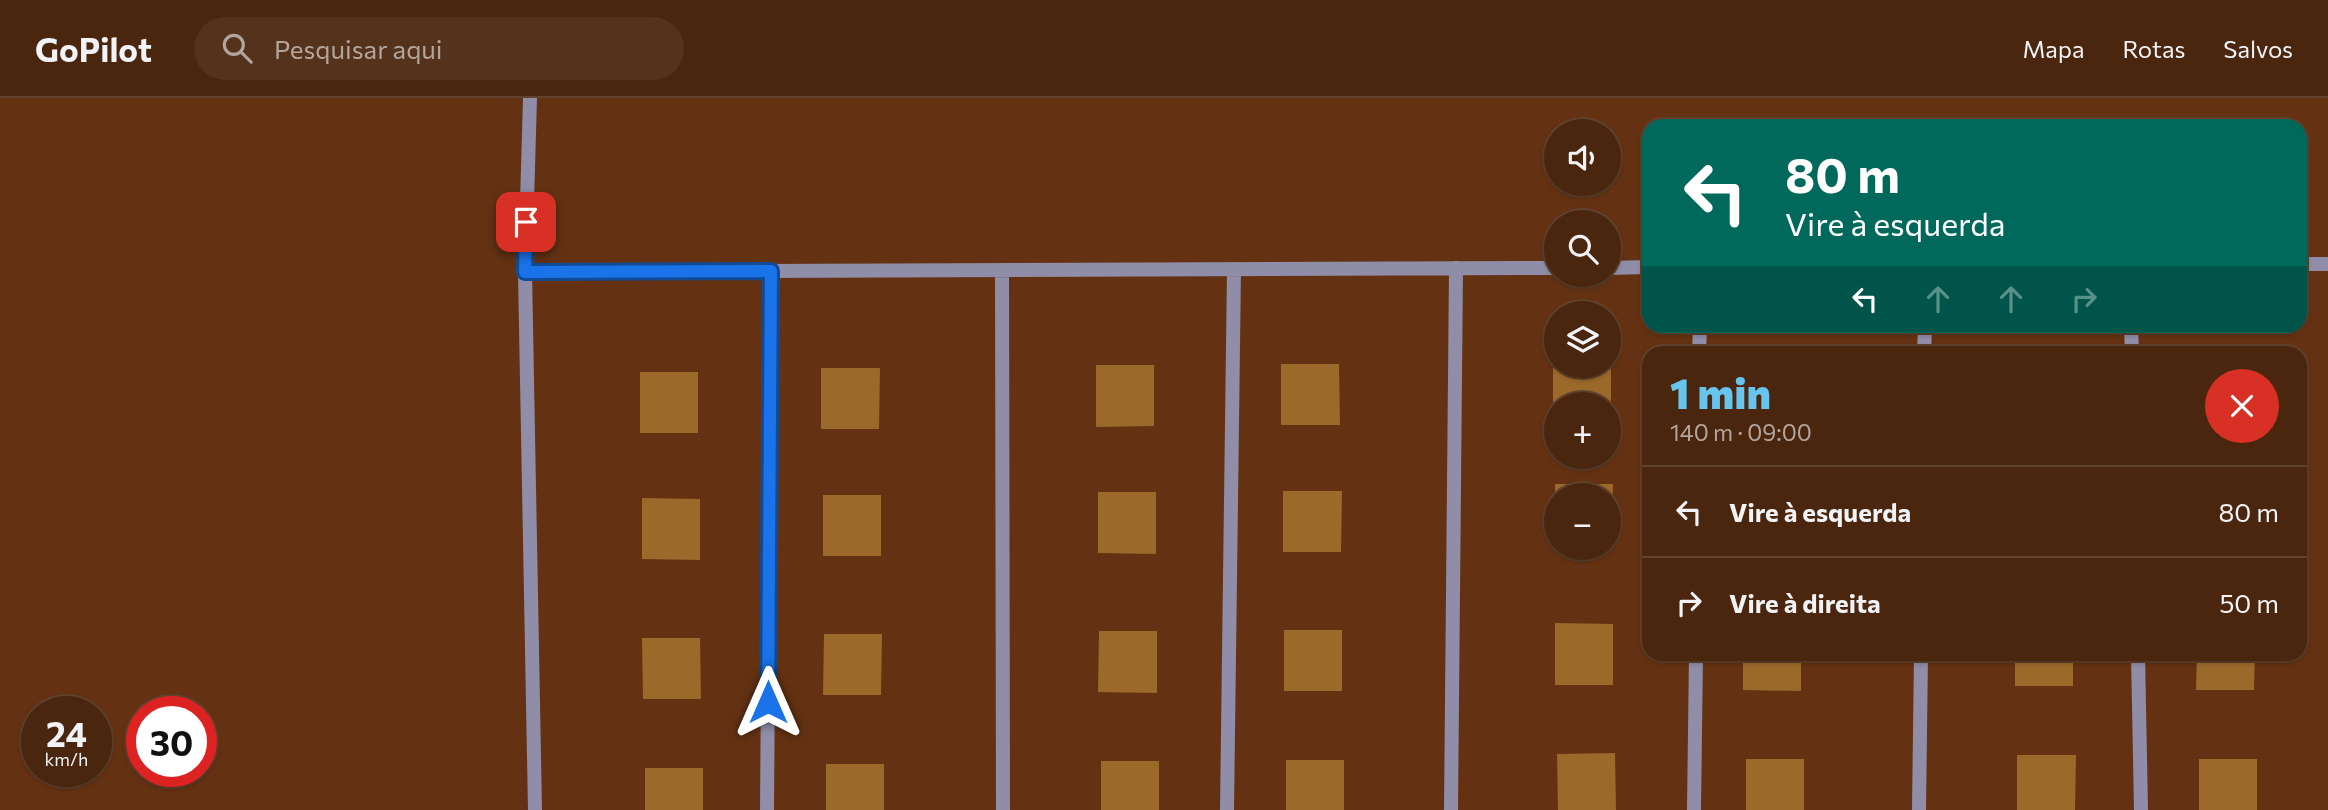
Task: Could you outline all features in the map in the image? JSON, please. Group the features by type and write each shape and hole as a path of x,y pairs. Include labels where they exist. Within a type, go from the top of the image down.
{"street":[{"path":"530,98 525,272 535,810"},
{"path":"2307,264 2328,264"},
{"path":"1621,268 1642,267"},
{"path":"1451,810 1456,268"},
{"path":"525,272 1544,268"},
{"path":"1227,810 1234,269"},
{"path":"1002,270 1003,810"},
{"path":"767,810 771,271"},
{"path":"1694,810 1696,661"},
{"path":"1919,810 1921,661"},
{"path":"2138,661 2141,810"}],"building":[{"path":"1281,364 1339,364 1340,425 1281,425"},
{"path":"1096,365 1154,365 1154,426 1096,427"},
{"path":"821,368 880,368 879,429 821,429"},
{"path":"640,372 698,372 698,433 640,433"},
{"path":"1553,378 1611,378 1611,392 1553,392"},
{"path":"1283,491 1342,491 1341,552 1283,552"},
{"path":"1098,492 1156,492 1156,554 1098,553"},
{"path":"823,495 881,495 881,556 823,556"},
{"path":"642,498 700,499 700,560 642,559"},
{"path":"1555,623 1613,624 1613,685 1555,685"},
{"path":"1284,630 1342,630 1342,691 1284,691"},
{"path":"1099,631 1157,631 1157,693 1098,692"},
{"path":"824,634 882,634 881,695 823,695"},
{"path":"642,638 700,638 701,699 643,699"},
{"path":"1743,661 1801,661 1801,691 1743,690"},
{"path":"2015,661 2073,661 2073,686 2015,686"},
{"path":"2197,661 2255,661 2254,690 2196,690"},
{"path":"1615,753 1616,810 1558,810 1557,754"},
{"path":"2017,755 2076,755 2075,810 2017,810"},
{"path":"1746,759 1804,759 1804,810 1746,810"},
{"path":"2199,759 2257,759 2257,810 2199,810"},
{"path":"1286,760 1344,760 1344,810 1286,810"},
{"path":"1101,761 1159,761 1159,810 1101,810"},
{"path":"826,764 884,764 884,810 826,810"},
{"path":"645,768 703,768 703,810 645,810"}],"route":[{"path":"526,222 525,272 771,271 768,702"}]}
